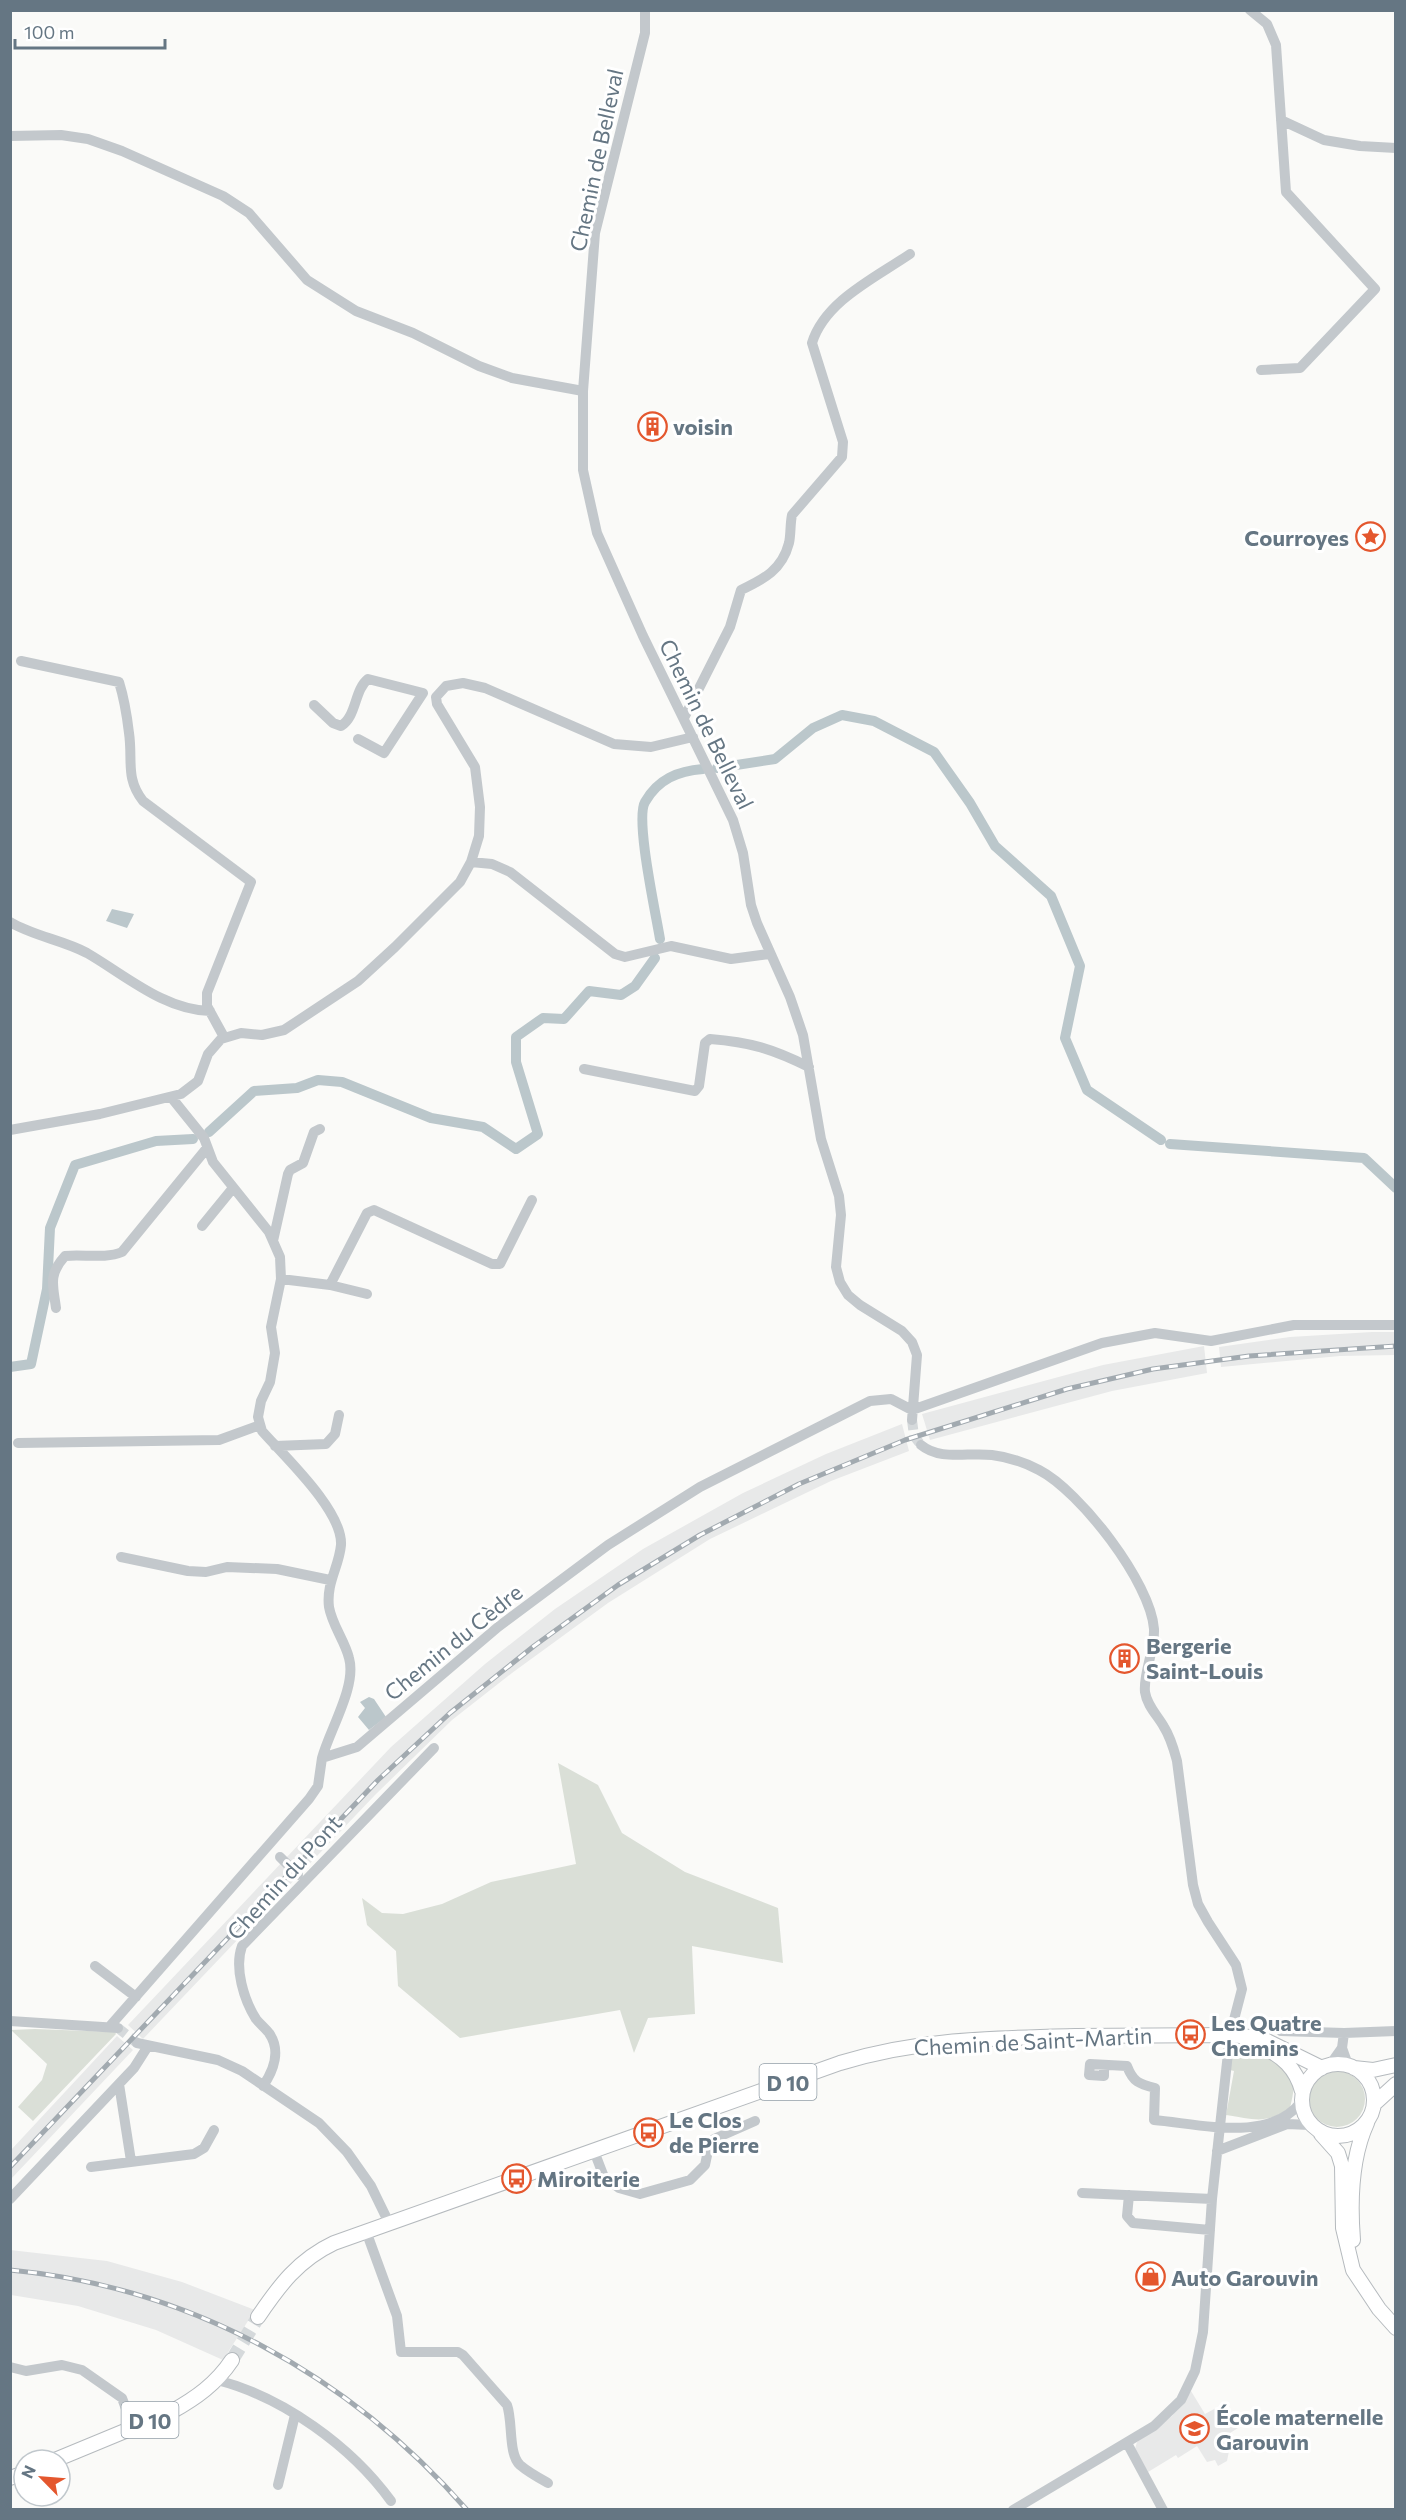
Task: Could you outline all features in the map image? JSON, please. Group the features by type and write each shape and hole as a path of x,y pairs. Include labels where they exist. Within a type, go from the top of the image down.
{"main road":[{"name":"D 10","path":"1234,2036 1261,2038 1326,2066"},
{"name":"D 10","path":"1234,2036 1284,2060 1299,2078 1302,2096"},
{"name":"Chemin de Saint-Martin","path":"389,2223 840,2064 907,2046 1016,2037 1234,2036"},
{"path":"1395,2065 1373,2070 1326,2066 1313,2073 1302,2096 1304,2114 1338,2153 1342,2166 1342,2206 1346,2249 1353,2270 1367,2294 1395,2328"},
{"path":"1351,2067 1369,2083 1372,2111 1358,2147 1352,2192 1354,2253 1367,2294"},
{"path":"1315,2128 1330,2136 1353,2133 1395,2084"},
{"name":"D 10","path":"258,2317 286,2277 309,2257 333,2243 389,2223"},
{"name":"D 10","path":"72,2453 188,2402 217,2380 232,2360"}],"street":[{"name":"Chemin de Belleval","path":"645,10 645,33 595,233 583,391 583,470 597,533 643,636 733,820 743,853 751,905 769,954 797,1016 809,1067 821,1139 839,1196 841,1215 836,1267 840,1282 848,1295 895,1326 912,1342 917,1355 912,1415"},
{"path":"1250,10 1267,24 1276,45 1286,192 1376,289 1300,368 1262,370"},
{"path":"1281,120 1324,140 1359,146 1395,148"},
{"path":"10,136 61,135 88,139 122,151 213,192 249,213 307,280 356,311 413,333 479,366 512,378 583,391"},
{"path":"684,718 730,627 741,590 763,579 779,567 789,542 792,515 842,457 843,442 812,343 817,327 845,298 909,254"},
{"path":"21,661 119,682 129,735 130,774 135,790 143,801 251,882 207,993 207,1006 224,1037"},
{"path":"314,705 333,723 341,726 348,721 362,684 368,679 423,693 384,753 358,739"},
{"path":"10,1130 100,1114 171,1097 191,1088 198,1081 213,1045 224,1037 241,1033 262,1035 284,1030 358,981 460,882 471,862 479,836 478,780 469,754 437,704 436,696 446,686 463,683 485,688 614,744 651,747 693,737"},
{"path":"471,862 492,864 510,872 615,954 625,957 671,946 731,959 769,954"},
{"path":"11,924 86,953 137,986 198,1011 210,1011"},
{"path":"584,1069 695,1091 699,1086 705,1042 710,1039 739,1041 776,1050 809,1067"},
{"path":"10,2021 114,2027 136,1997 269,1847 318,1786 328,1735 349,1689 350,1659 329,1608 330,1580 341,1546 340,1530 331,1510 262,1431 258,1417 261,1401 270,1382 275,1353 270,1327 281,1279 280,1257 268,1232 213,1162 204,1138 171,1097"},
{"path":"273,1242 288,1174 290,1170 303,1163 314,1132 320,1129"},
{"path":"56,1308 52,1279 55,1267 65,1256 84,1254 112,1256 122,1252 207,1148"},
{"path":"202,1226 234,1188"},
{"path":"330,1285 370,1210 495,1265 504,1258 532,1200"},
{"path":"281,1279 330,1285 367,1294"},
{"path":"912,1415 1102,1343 1155,1333 1211,1341 1294,1325 1395,1325"},
{"name":"Chemin du Cèdre","path":"322,1758 357,1748 498,1627 608,1545 700,1487 870,1401 891,1399 912,1415"},
{"path":"275,1446 326,1444 335,1434 339,1415"},
{"path":"18,1443 219,1440 260,1425"},
{"path":"921,1445 929,1451 941,1454 982,1454 1008,1457 1041,1470 1057,1481 1087,1509 1144,1592 1151,1610 1154,1629 1145,1691 1148,1703 1172,1743 1177,1761 1192,1885 1208,1922 1236,1965 1241,1977 1240,2002 1217,2151 1203,2332 1195,2371 1181,2400 1154,2426 1013,2510"},
{"path":"121,1557 206,1572 227,1568 277,1569 330,1580"},
{"name":"Chemin du Pont","path":"263,2086 273,2069 275,2046 270,2034 257,2020 248,2002 238,1957 242,1946 301,1878 434,1748"},
{"path":"269,1847 301,1878"},
{"path":"95,1966 136,1997"},
{"path":"1281,2031 1344,2033 1395,2031"},
{"path":"1344,2033 1342,2048 1351,2067"},
{"path":"136,2043 219,2060 242,2071 318,2123 334,2137 371,2186 389,2223"},
{"path":"10,2199 140,2062 148,2046"},
{"path":"1326,2066 1342,2048"},
{"path":"1104,2065 1127,2066 1132,2079 1139,2084 1155,2088 1154,2120 1255,2128 1283,2119 1293,2113 1302,2096"},
{"path":"119,2084 131,2161"},
{"path":"594,2151 604,2177 619,2188 640,2194 690,2180 705,2165 709,2146 714,2139 755,2121"},
{"path":"1217,2151 1287,2124 1315,2128"},
{"path":"91,2167 194,2154 204,2148 214,2130"},
{"path":"1082,2193 1212,2199"},
{"path":"1129,2195 1127,2216 1133,2223 1210,2230"},
{"path":"366,2231 397,2316 401,2352 458,2352 463,2355 507,2405 511,2414 514,2457 519,2465 548,2483"},
{"path":"10,2367 26,2371 62,2365 82,2370 122,2398 133,2428"},
{"path":"217,2380 237,2385 311,2424 357,2461 392,2501"},
{"path":"278,2484 295,2415"},
{"path":"1127,2443 1163,2510"}],"shaded area":[{"path":"112,909 134,914 127,928 106,921"},
{"path":"1395,1332 1395,1355 1340,1356 1221,1367 1219,1347 1290,1337"},
{"path":"1204,1346 1207,1373 1112,1391 930,1440 922,1414 1103,1365"},
{"path":"902,1424 909,1451 831,1481 710,1539 608,1603 512,1673 452,1720 375,1795 143,2039 128,2025 391,1747 485,1664 555,1609 643,1549 743,1493 826,1454"},
{"path":"369,1697 374,1699 386,1717 369,1730 358,1717 365,1708 360,1702"},
{"path":"558,1763 598,1785 622,1833 685,1872 778,1908 783,1963 692,1946 695,2014 648,2018 634,2053 620,2010 460,2038 398,1986 396,1951 367,1925 362,1898 382,1913 403,1914 442,1904 491,1882 576,1864"},
{"path":"11,2030 115,2032 116,2034 33,2121 18,2107 42,2080 47,2064"},
{"path":"117,2036 133,2050 11,2179 11,2150"},
{"path":"1232,2047 1248,2050 1276,2061 1290,2073 1294,2086 1290,2108 1266,2119 1226,2115 1234,2071 1230,2070"},
{"path":"1331,2071 1343,2071 1353,2075 1361,2083 1365,2099 1361,2115 1353,2123 1343,2127 1331,2127 1321,2123 1313,2115 1309,2105 1309,2093 1313,2083 1321,2075"},
{"path":"10,2250 107,2261 182,2282 255,2310 223,2360 156,2330 78,2306 11,2295"},
{"name":"École maternelle Garouvin","path":"1191,2391 1205,2414 1216,2408 1246,2423 1222,2438 1229,2451 1227,2461 1218,2466 1215,2460 1207,2462 1197,2446 1178,2458 1176,2455 1148,2472 1135,2449 1137,2442 1172,2416"}],"waterway":[{"path":"717,768 775,759 813,728 842,715 874,721 934,752 970,803 995,846 1051,896 1080,966 1065,1038 1087,1090 1161,1140"},
{"path":"660,939 644,846 645,802 662,782 677,774 703,769"},
{"path":"209,1132 254,1091 297,1088 318,1080 342,1082 431,1118 483,1127 516,1149 538,1134 516,1062 516,1037 543,1018 564,1019 589,991 621,995 635,986 655,958"},
{"path":"10,1367 31,1364 47,1289 50,1228 75,1165 156,1141 193,1139"},
{"path":"1170,1144 1364,1158 1396,1188"}],"tunnel":[{"path":"912,1420 914,1436 921,1445"},
{"path":"118,2028 137,2043"},
{"path":"232,2360 258,2317"}],"railway":[{"path":"10,2167 378,1780 450,1713 534,1646 618,1585 700,1535 799,1484 905,1440 1067,1389 1153,1369 1249,1356 1396,1346"},
{"path":"10,2270 76,2280 141,2296 203,2318 262,2346 318,2379 371,2418 421,2462 467,2510"}],"place":[{"name":"voisin","path":"652,426"},
{"name":"Courroyes","path":"1370,537"},
{"name":"Bergerie Saint-Louis","path":"1125,1658"},
{"name":"Les Quatre Chemins","path":"1190,2035"},
{"name":"Le Clos de Pierre","path":"648,2132"},
{"name":"Miroiterie","path":"516,2178"},
{"name":"Auto Garouvin","path":"1150,2277"},
{"name":"École maternelle Garouvin","path":"1195,2429"}]}
